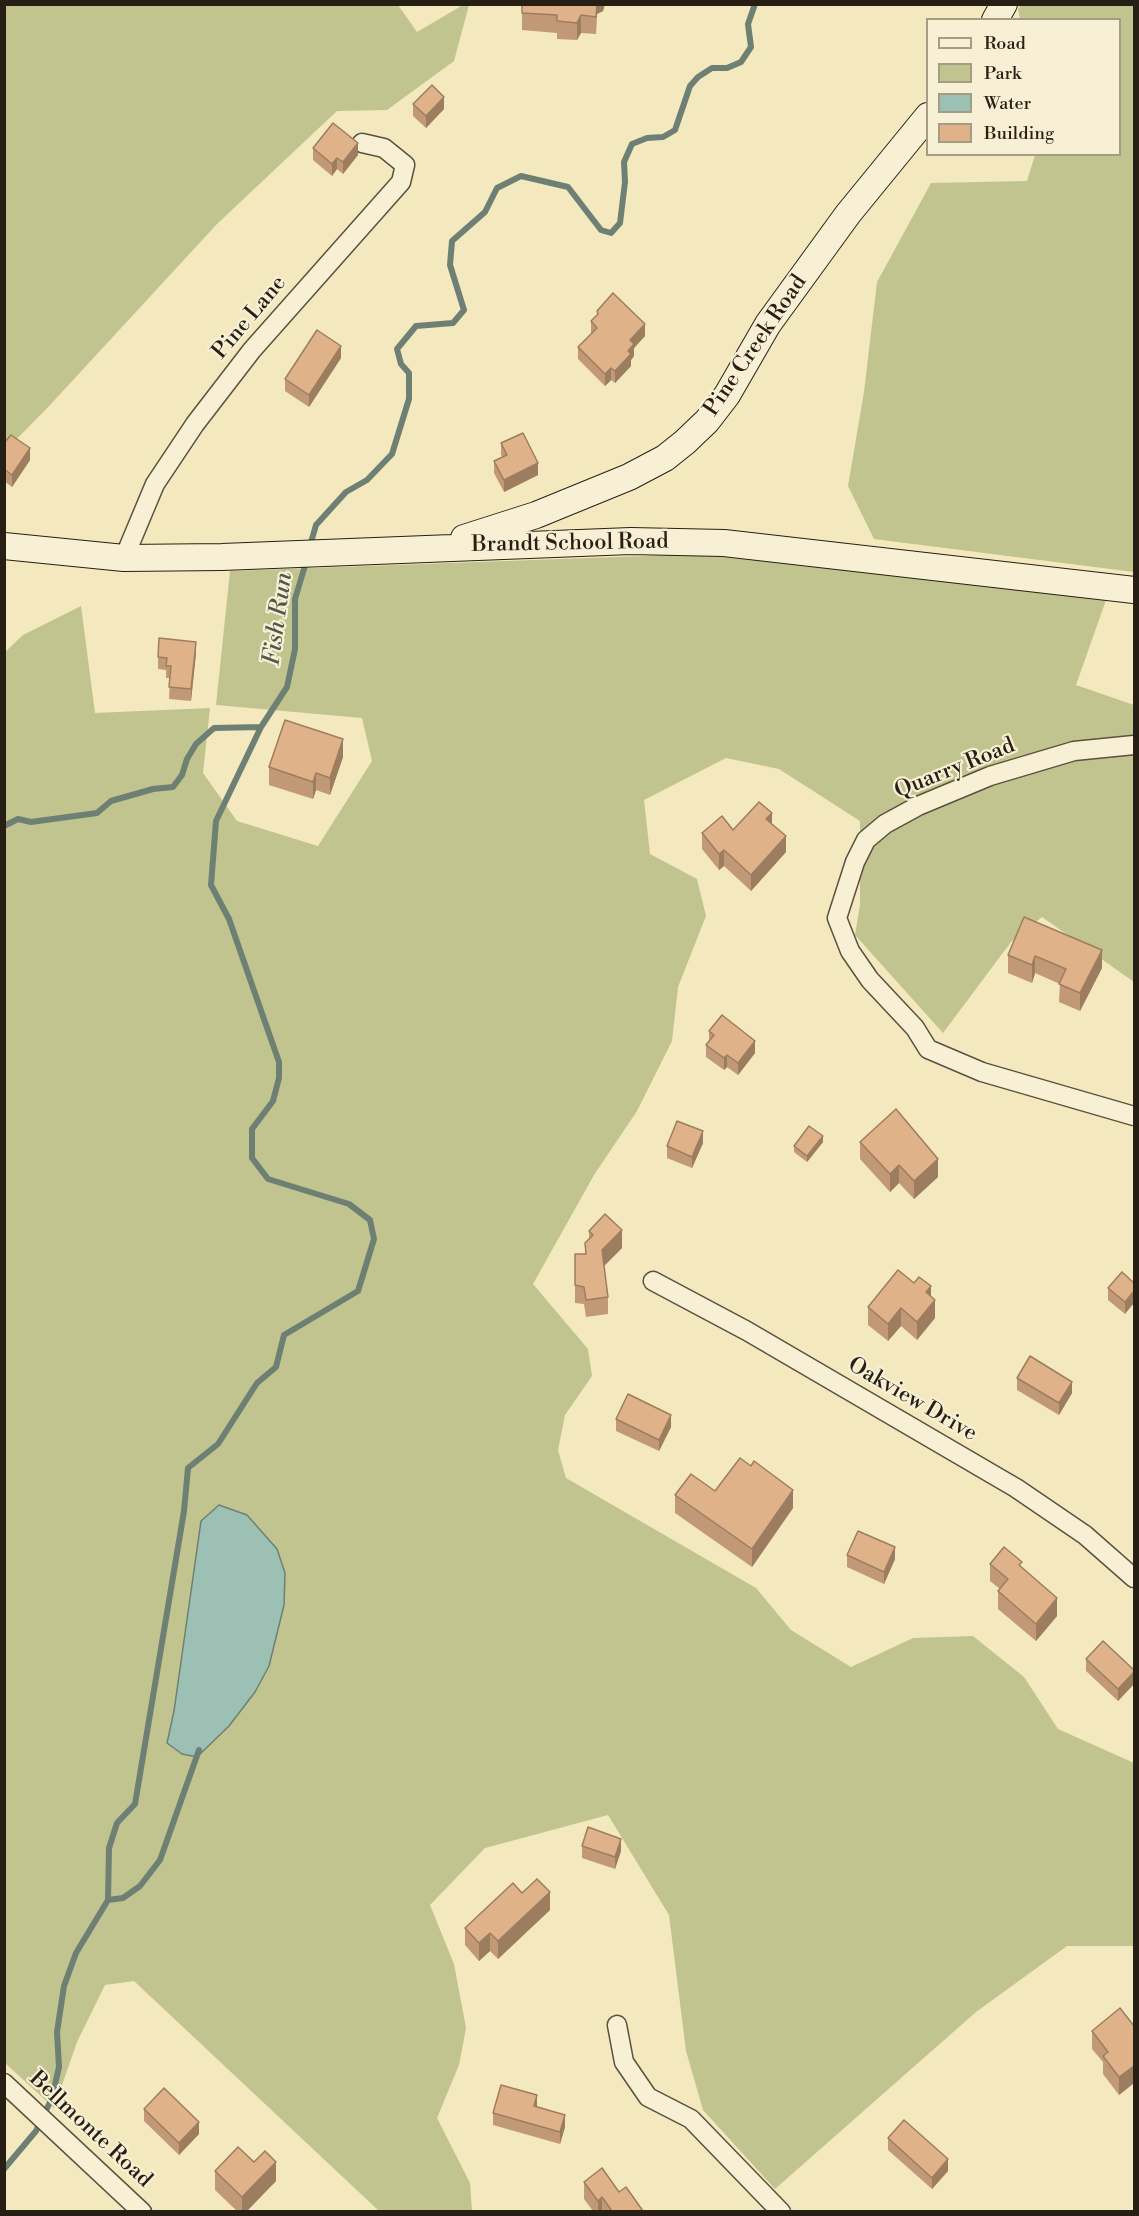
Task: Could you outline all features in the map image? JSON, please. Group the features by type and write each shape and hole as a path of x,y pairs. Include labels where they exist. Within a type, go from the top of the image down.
{"street":[{"path":"996,18 1004,4"},
{"name":"Pine Creek Road","path":"432,548 536,515 629,477 665,458 685,442 707,421 727,395 781,306 848,214 926,117"},
{"name":"Pine Lane","path":"124,558 155,484 195,424 252,350 401,182 405,165 384,148 362,143"},
{"name":"Brandt School Road","path":"4,546 124,558 222,558 631,541 724,543 1134,590"},
{"name":"Quarry Road","path":"1134,745 1074,751 990,776 918,806 885,824 866,840 855,862 837,918 850,951 870,980 915,1028 928,1049 982,1072 1134,1116"},
{"name":"Oakview Drive","path":"653,1281 747,1331 1016,1488 1086,1535 1134,1578"},
{"path":"617,2025 624,2062 648,2097 691,2118 781,2211"},
{"name":"Bellmonte Road","path":"4,2083 142,2211"}],"green space":[{"path":"5,5 398,5 417,32 463,5 469,5 454,61 387,110 337,111 217,224 5,451"},
{"path":"1021,5 1134,5 1134,572 874,539 848,486 864,392 877,282 931,183 1027,181 1035,156 1121,156 1121,18 1020,18 1018,9"},
{"path":"699,554 1106,600 1076,685 1134,705 1134,982 1042,917 1011,942 943,1033 855,935 860,905 860,821 779,769 726,758 644,800 650,854 697,879 706,916 678,987 672,1041 637,1111 594,1175 533,1284 588,1349 592,1376 565,1415 558,1450 566,1478 756,1588 791,1630 851,1667 913,1638 973,1636 1024,1677 1058,1729 1134,1763 1134,1946 1067,1946 976,2012 775,2189 703,2110 686,2051 669,1915 608,1815 485,1848 430,1905 454,1964 466,2028 459,2065 437,2118 470,2183 472,2211 379,2211 134,1981 105,1985 77,2042 54,2108 5,2063 4,653 23,635 81,606 95,713 210,708 203,773 237,821 318,846 372,761 362,718 216,705 230,571"}],"water":[{"path":"219,1505 247,1515 277,1549 285,1573 284,1605 269,1666 255,1692 229,1726 197,1757 182,1754 167,1743 174,1711 201,1521"}],"building":[{"path":"522,4 597,4 596,17 581,15 577,23 557,21 557,15 522,13"},
{"path":"432,85 444,97 426,116 413,104"},
{"path":"333,123 358,143 343,162 337,158 332,164 313,148"},
{"path":"613,293 645,324 630,340 634,344 628,351 631,354 615,371 611,368 605,374 578,347 597,328 591,321"},
{"path":"317,330 341,346 309,395 285,379"},
{"path":"523,433 538,463 504,480 494,461 507,455 501,443"},
{"path":"11,435 30,448 12,475 4,469 4,443"},
{"path":"159,638 196,642 191,689 169,687 171,666 166,666 167,658 158,657"},
{"path":"285,720 343,739 330,778 316,773 313,782 269,767"},
{"path":"759,802 772,813 766,819 786,836 751,875 724,850 719,854 702,833 722,816 733,830"},
{"path":"1024,917 1102,950 1080,993 1059,984 1066,969 1035,956 1032,965 1008,955"},
{"path":"722,1015 755,1041 738,1063 727,1055 724,1058 706,1045 714,1035 709,1031"},
{"path":"896,1109 938,1159 914,1181 899,1165 890,1174 860,1142"},
{"path":"677,1121 703,1131 692,1157 667,1146"},
{"path":"809,1126 823,1136 807,1156 794,1146"},
{"path":"605,1214 622,1230 602,1250 608,1297 586,1300 584,1287 575,1285 575,1254 586,1254 585,1243 593,1235 589,1231"},
{"path":"898,1270 914,1283 919,1277 931,1286 926,1292 935,1300 917,1322 901,1308 888,1324 868,1307"},
{"path":"1122,1272 1134,1283 1134,1291 1125,1302 1108,1288"},
{"path":"1030,1356 1072,1382 1059,1403 1017,1378"},
{"path":"628,1394 671,1415 659,1440 616,1419"},
{"path":"740,1458 751,1466 754,1461 793,1490 752,1549 675,1495 691,1474 715,1491"},
{"path":"858,1531 895,1547 884,1572 847,1555"},
{"path":"1004,1547 1022,1562 1019,1565 1057,1598 1036,1624 998,1591 1008,1579 990,1564"},
{"path":"1103,1641 1134,1670 1118,1689 1086,1659"},
{"path":"588,1827 621,1839 615,1857 582,1846"},
{"path":"537,1879 550,1892 498,1941 490,1933 479,1943 465,1928 513,1883 522,1893"},
{"path":"1120,2008 1134,2026 1134,2066 1119,2077 1103,2056 1108,2052 1092,2031"},
{"path":"501,2085 537,2095 534,2106 565,2115 560,2132 493,2113"},
{"path":"164,2088 199,2122 179,2143 144,2109"},
{"path":"904,2120 948,2159 932,2178 888,2138"},
{"path":"238,2147 254,2162 265,2151 276,2162 242,2197 215,2171"},
{"path":"602,2168 619,2192 626,2187 643,2211 612,2211 602,2197 598,2201 584,2182"}],"waterway":[{"name":"Fish Run","path":"310,546 316,525 346,492 367,480 392,454 409,399 409,373 401,364 397,349 416,326 453,323 464,310 450,265 452,241 485,212 497,188 521,176 568,187 601,230 611,233 620,223 625,182 624,162 632,144 647,138 663,137 675,130 690,86 698,77 712,68 727,68 741,62 751,47 748,24 755,4"},
{"name":"Fish Run","path":"4,826 18,819 31,822 97,813 111,801 153,789 173,787 182,775 187,759 196,744 214,728 261,727 287,687 295,649 295,599 307,559"},
{"path":"4,2169 36,2131 52,2098 59,2067 57,2032 64,1986 76,1953 108,1900 109,1848 117,1823 135,1804 184,1511 188,1468 218,1444 257,1383 276,1367 284,1335 358,1291 374,1239 370,1220 349,1204 268,1179 252,1158 252,1129 273,1101 279,1078 279,1062 229,919 211,885 216,821 261,727"},
{"path":"108,1900 123,1898 140,1886 160,1860 199,1750"}]}
